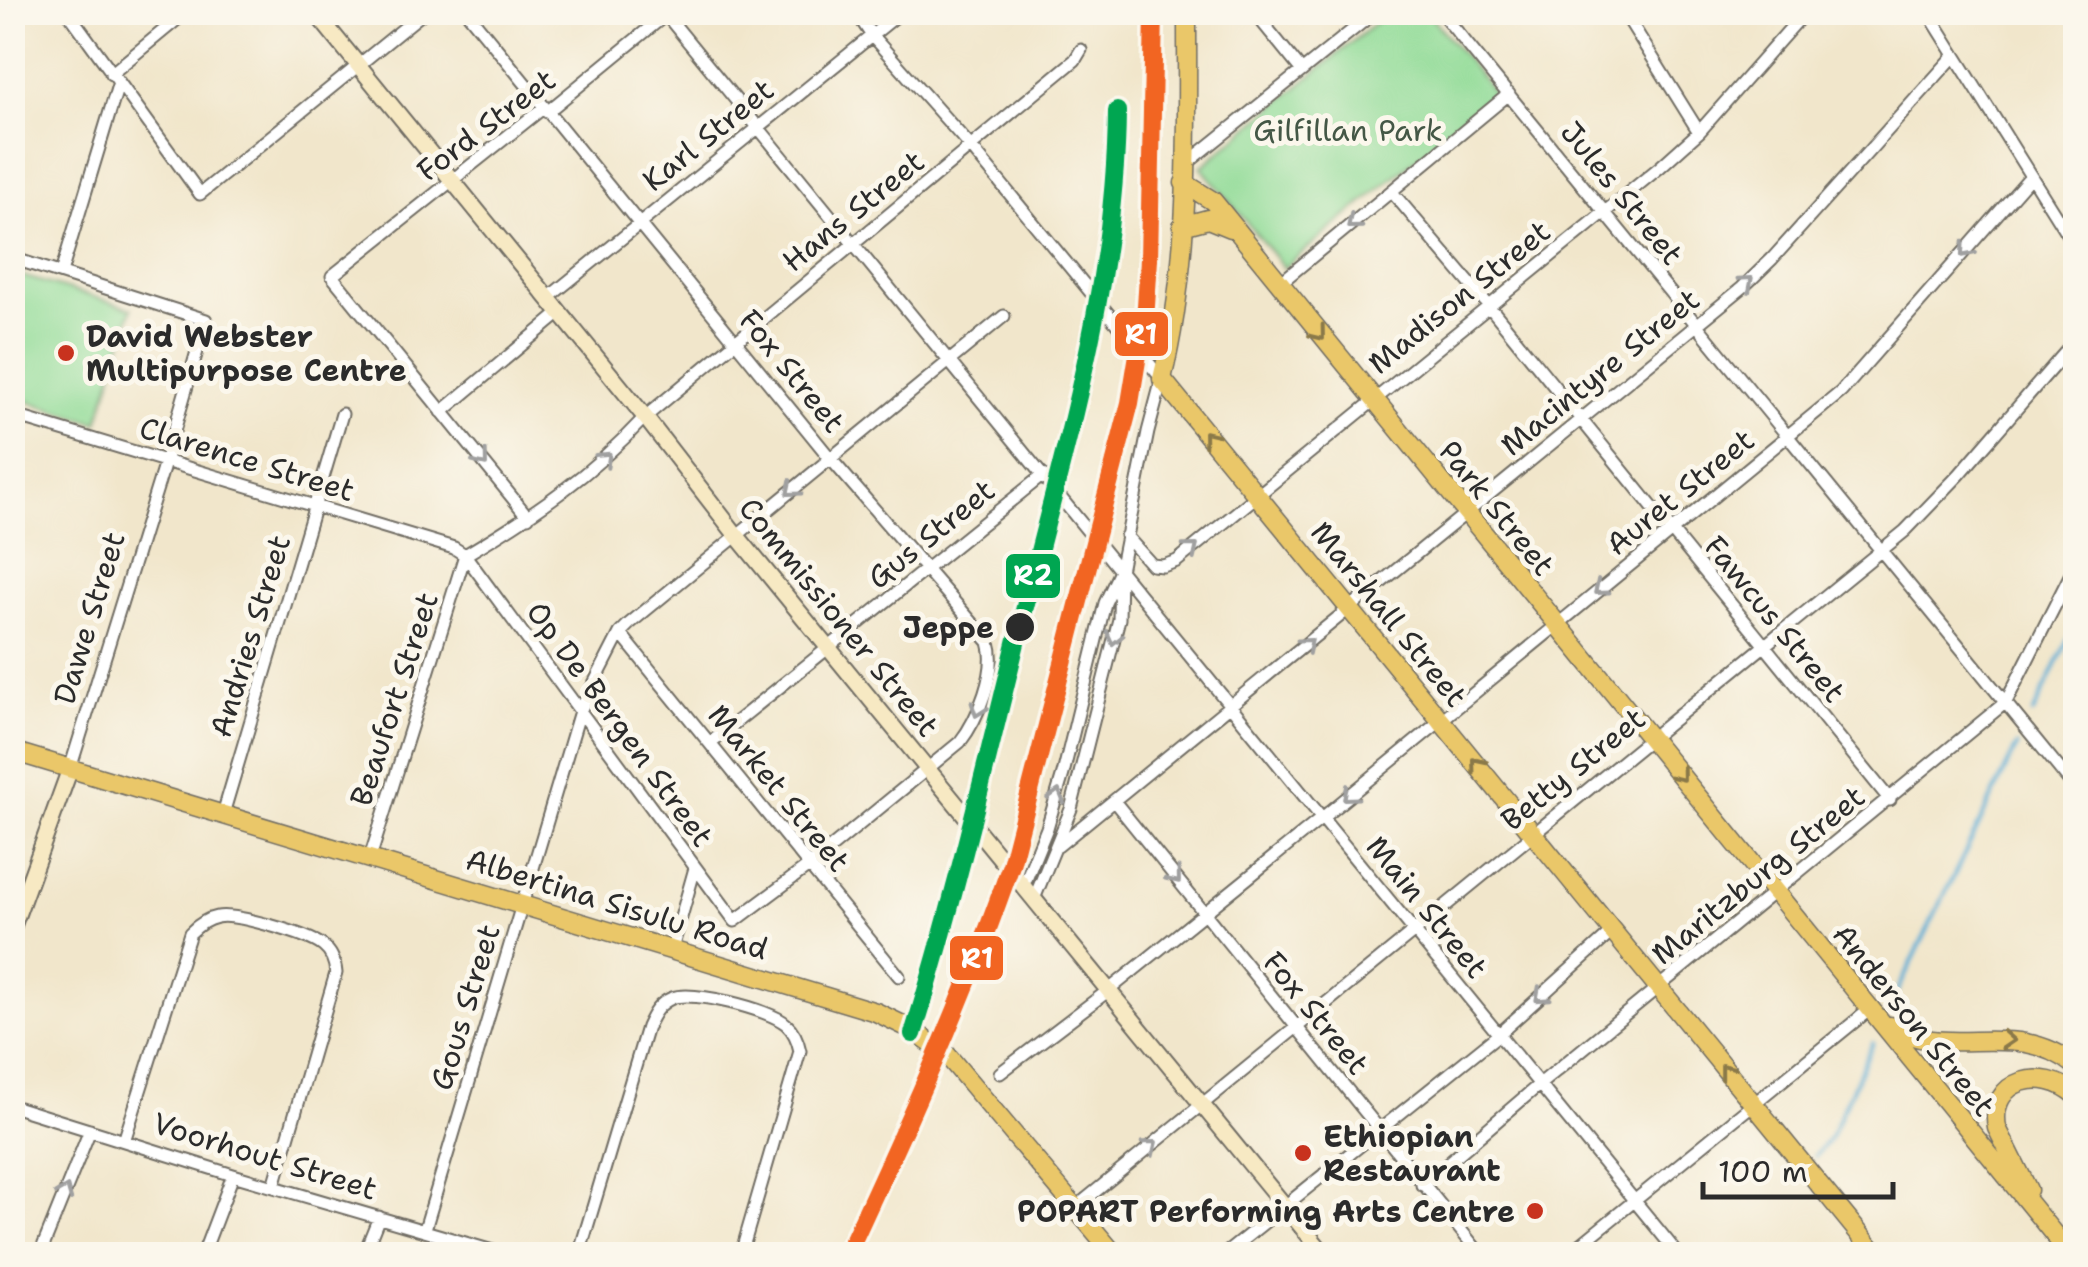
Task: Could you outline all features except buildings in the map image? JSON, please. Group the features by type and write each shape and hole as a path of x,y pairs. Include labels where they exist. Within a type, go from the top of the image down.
{"main road":[{"name":"Commissioner Street","path":"315,12 1324,1254"},
{"path":"1162,379 1176,310 1182,226 1187,12"},
{"name":"Park Street","path":"1184,174 1213,201 1716,820"},
{"path":"1182,226 1208,219 1235,231"},
{"name":"Marshall Street","path":"1162,379 1876,1254"},
{"name":"Albertina Sisulu Road","path":"12,752 672,948 898,1022 947,1055 1114,1254"},
{"name":"Dawe Street","path":"12,929 70,770"},
{"name":"Anderson Street","path":"1716,820 2070,1254"},
{"path":"1873,1014 1906,1036 1934,1042 2016,1040 2057,1053 2076,1066"},
{"path":"2041,1218 1995,1122 2000,1100 2016,1084 2036,1078 2050,1079 2076,1096"}],"street":[{"path":"68,12 200,194 424,12"},
{"path":"12,258 61,273 115,79 186,12"},
{"name":"Fox Street","path":"467,12 830,458 989,642 992,652 976,719 960,742 928,770"},
{"name":"Marshall Street","path":"856,12 872,36 972,148 1162,379"},
{"name":"Karl Street","path":"548,298 900,12"},
{"path":"1254,12 1302,71"},
{"path":"1184,174 1375,12"},
{"name":"Jules Street","path":"1441,12 2076,789"},
{"path":"1624,12 1699,132"},
{"name":"Madison Street","path":"1126,536 1147,562 1157,566 1170,564 1699,132 1805,12"},
{"path":"1928,12 2076,248"},
{"path":"666,13 1116,566 1119,619 1071,809 1058,846 1025,889"},
{"name":"Ford Street","path":"442,412 332,276 543,108 547,112 666,13"},
{"name":"Hans Street","path":"465,555 528,517 595,468 645,417 972,148 1076,60 1080,50"},
{"name":"Macintyre Street","path":"1058,846 1581,420 1772,259 1955,55"},
{"path":"1278,284 1509,94"},
{"name":"Auret Street","path":"1000,1073 1322,818 1854,379 2030,177"},
{"name":"Fawcus Street","path":"1392,192 1890,800"},
{"name":"Dawe Street","path":"61,273 206,320 70,770"},
{"path":"528,517 442,412 560,313"},
{"path":"620,633 1004,316"},
{"name":"Betty Street","path":"1075,1208 1923,515 2076,340"},
{"path":"1025,889 1047,828 1126,536 1162,379"},
{"name":"Andries Street","path":"223,814 342,414"},
{"path":"12,431 15,416"},
{"name":"Clarence Street","path":"15,416 454,548 465,555"},
{"name":"Gus Street","path":"710,744 1046,478"},
{"name":"Op De Bergen Street","path":"465,555 736,921 810,865"},
{"name":"Beaufort Street","path":"370,858 465,555"},
{"name":"Maritzburg Street","path":"1422,1185 2006,702 2076,564"},
{"name":"Main Street","path":"1116,566 1678,1254"},
{"name":"Gous Street","path":"425,1229 580,711 620,633"},
{"name":"Market Street","path":"620,633 899,976"},
{"path":"810,865 928,770"},
{"name":"Fox Street","path":"1114,800 1480,1254"},
{"path":"672,948 695,868"},
{"path":"125,1138 186,940 205,920 237,916 316,942 334,962 336,973 274,1186"},
{"path":"1225,1254 1499,1034 1614,930"},
{"path":"580,1254 648,1027 660,1004 677,996 695,995 770,1016 786,1024 799,1043 800,1061 744,1251"},
{"path":"1569,1254 1873,1014"},
{"name":"Voorhout Street","path":"12,1106 503,1254"},
{"path":"40,1254 90,1130"},
{"path":"203,1254 233,1175"},
{"path":"364,1254 379,1217"}],"green space":[{"name":"Gilfillan Park","path":"1387,13 1428,13 1495,94 1284,268 1201,167"},
{"name":"David Webster Multipurpose Centre","path":"12,273 132,308 98,423 13,397"}],"waterway":[{"path":"2033,714 2076,623"},
{"path":"1888,1011 2017,746"},
{"path":"1815,1156 1830,1138 1873,1043"}],"transit line":[{"name":"R1","path":"847,1254 954,1013 1011,865 1130,403 1146,306 1149,259 1154,12"},
{"name":"R2","path":"913,1034 959,870 1087,355 1108,234 1117,111"}],"place":[{"name":"David Webster Multipurpose Centre","path":"66,353"},
{"name":"Jeppe","path":"1020,627"},
{"name":"Ethiopian Restaurant","path":"1303,1153"},
{"name":"POPART Performing Arts Centre","path":"1535,1211"}]}
